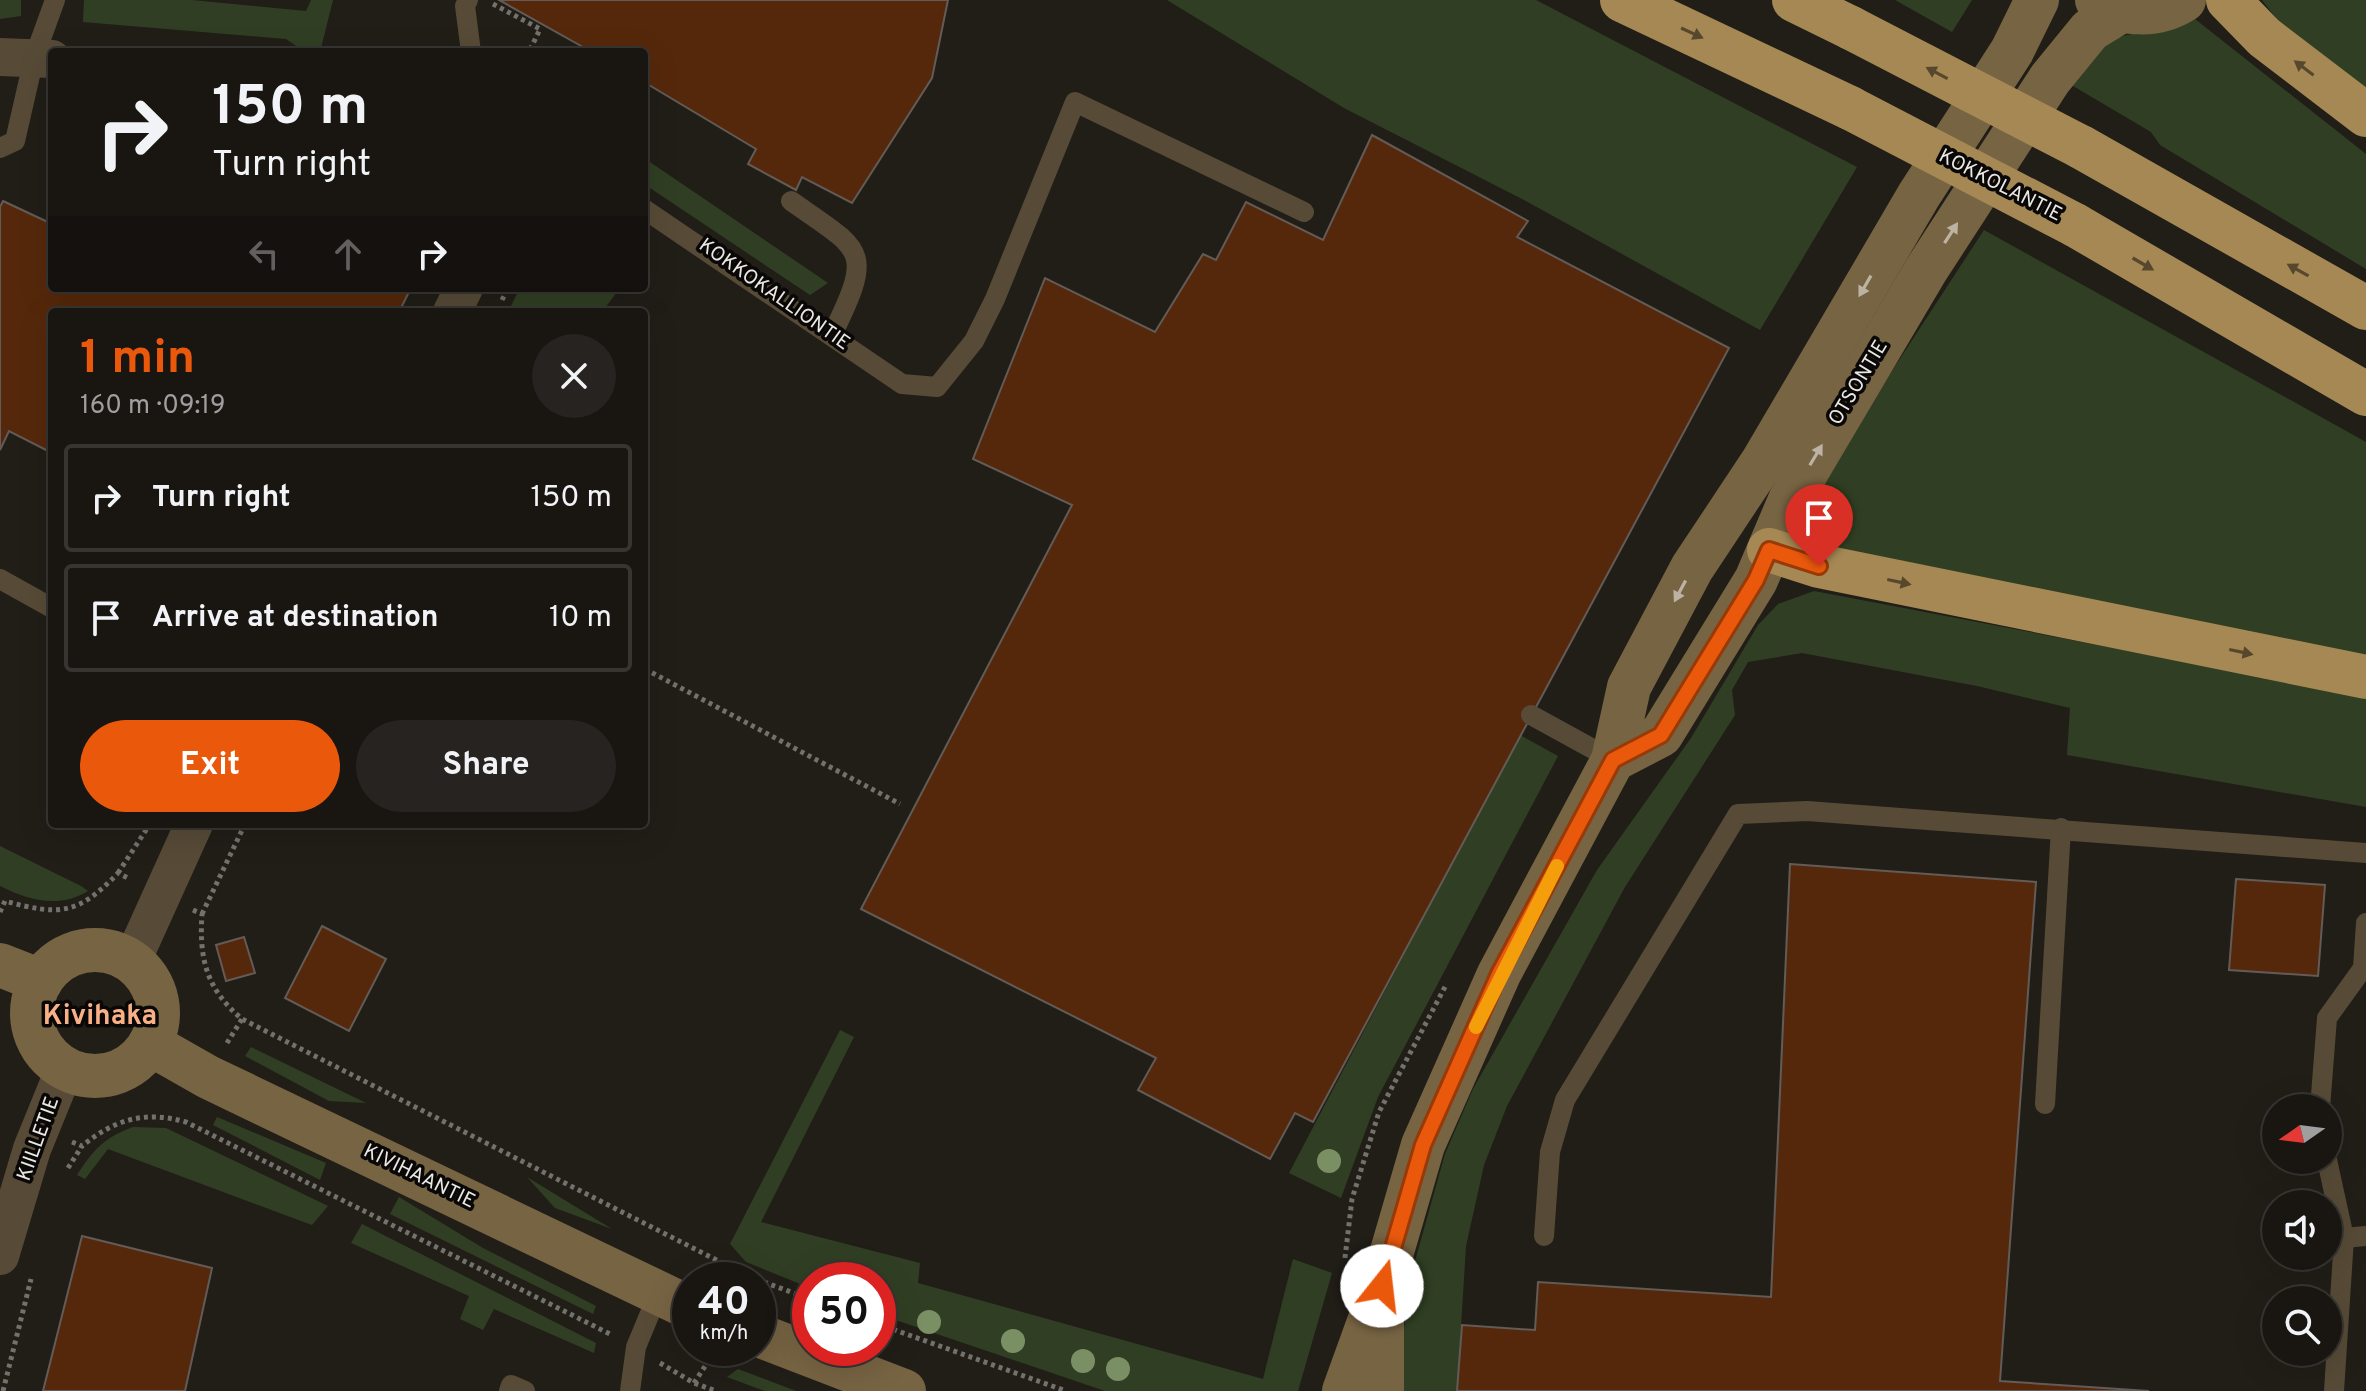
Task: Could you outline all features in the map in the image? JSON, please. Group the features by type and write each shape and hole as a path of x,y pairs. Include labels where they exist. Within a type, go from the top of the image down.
{"highway":[{"name":"KOKKOLANTIE","path":"1622,0 1850,108 2075,225 2366,394"},
{"path":"1794,0 2081,147 2366,308"},
{"path":"2228,0 2264,37 2366,115"},
{"path":"1769,550 1819,566 2366,677"}],"main road":[{"path":"1344,1391 1382,1286 1429,1131 1499,974 1613,760 1629,687 1692,568 1763,461 1919,195 2012,51 2037,0"},
{"path":"2109,5 2151,12 2184,0"},
{"name":"OTSONTIE","path":"1613,760 1661,735 1756,580 1790,500 1926,270 2042,92 2109,5"},
{"path":"1721,525 1769,550"},
{"path":"92,949 113,952 132,961 146,974 156,1000 157,1027 150,1044 137,1059 121,1070 103,1075 83,1075 65,1068 50,1056 38,1039 33,1020 34,1000 41,981 54,965 72,954 92,949"},
{"path":"0,965 41,981"},
{"name":"KIVIHAANTIE","path":"150,1044 208,1077 372,1152 672,1300"},
{"path":"1382,1286 1382,1391"},
{"path":"776,1342 904,1391"}],"street":[{"path":"132,961 192,828"},
{"name":"KIILLETIE","path":"0,1256 40,1128 65,1068"}],"lane":[{"path":"0,148 15,141 29,58 55,0"},
{"path":"468,0 465,6 470,48"},
{"name":"KOKKOKALLIONTIE","path":"648,212 902,384 937,387 974,341 995,299 1075,102 1304,212"},
{"path":"791,201 850,242 858,264 854,289 832,335"},
{"path":"0,579 48,606"},
{"path":"1531,715 1613,760"},
{"path":"1544,1236 1550,1152 1565,1100 1738,814 1807,811 2366,853"},
{"path":"2045,1104 2061,828"},
{"path":"2321,1094 2327,1018 2363,968 2366,923"},
{"path":"2330,1174 2344,1238 2334,1391"},
{"path":"2344,1238 2366,1236"},
{"path":"630,1391 636,1347 672,1303"},
{"path":"509,1391 511,1385 525,1391"}],"path":[{"path":"486,0 540,29 531,48"},
{"path":"648,671 900,804"},
{"path":"0,912 2,900 45,912 79,907 96,896 118,873 147,828"},
{"path":"243,828 202,914 199,951 223,1003 242,1019 718,1262"},
{"path":"118,873 202,914"},
{"path":"40,1128 82,1146 105,1127 132,1116 170,1117 186,1122 636,1347 694,1383 716,1391"},
{"path":"896,1330 1066,1391"},
{"path":"694,1383 705,1366"}],"green space":[{"path":"0,0 21,0 21,16 0,19"},
{"path":"84,0 192,0 306,11 311,0 333,0 321,48 299,48 286,39 83,22"},
{"path":"1167,0 1536,0 1857,167 1760,330 1524,200 1344,108"},
{"path":"1895,0 1972,0 1952,32"},
{"path":"2262,0 2366,0 2366,92 2279,22"},
{"path":"2195,19 2366,154 2366,269 2160,145 2151,132 2068,83 2088,57 2103,44 2125,35 2170,28"},
{"path":"648,161 828,283 810,295 648,187"},
{"path":"1984,230 2366,442 2366,658 1824,547 1802,534 1794,521"},
{"path":"518,292 617,292 605,308 510,308"},
{"path":"1814,591 2366,696 2366,807 2067,755 2070,708 1977,686 1802,653 1748,662 1732,690 1735,715 1625,887 1507,1106 1484,1165 1466,1246 1457,1391 1398,1391 1399,1357 1415,1261 1445,1154 1473,1089 1597,870 1691,738 1758,625 1778,604"},
{"path":"1520,735 1558,756 1378,1097 1341,1198 1289,1173"},
{"path":"0,846 88,891 77,897 55,901 21,895 0,886"},
{"path":"840,1030 854,1037 761,1222 920,1263 918,1283 1263,1379 1293,1259 1332,1273 1298,1391 1105,1391 896,1320 896,1262 792,1262 792,1281 776,1274 776,1262 746,1262 730,1244"},
{"path":"251,1047 366,1103 329,1101 245,1056"},
{"path":"217,1117 326,1163 320,1180 213,1125"},
{"path":"133,1127 166,1128 328,1206 312,1225 108,1149 85,1179 77,1175 100,1145"},
{"path":"527,1177 612,1229 555,1208"},
{"path":"399,1197 483,1248 596,1306 593,1314 390,1214"},
{"path":"362,1224 596,1343 594,1353 494,1309 483,1330 460,1319 469,1296 351,1243"},
{"path":"738,1369 796,1391 765,1391 727,1377"}],"building":[{"path":"499,0 948,0 932,78 852,203 802,177 796,190 748,164 756,149 648,84 648,48 585,48"},
{"path":"1372,135 1528,221 1517,237 1729,348 1313,1122 1295,1113 1270,1159 1138,1090 1156,1058 861,909 1072,505 973,459 1045,278 1155,332 1203,254 1216,260 1246,202 1323,240"},
{"path":"3,201 48,222 48,292 409,292 401,308 48,308 48,451 9,431 0,450 0,207"},
{"path":"1790,864 2036,882 2000,1381 2149,1391 1457,1391 1462,1325 1535,1330 1538,1282 1771,1297"},
{"path":"2236,879 2325,885 2318,976 2229,970"},
{"path":"322,926 386,959 349,1031 285,998"},
{"path":"244,937 255,973 226,981 216,945"},
{"path":"82,1236 212,1268 185,1391 43,1391"}],"slow traffic":[{"path":"1476,1027 1499,974 1557,866"}],"district":[{"name":"Kivihaka","path":"100,1017"}],"route":[{"path":"1382,1286 1423,1145 1499,974 1613,760 1661,735 1756,580 1769,550 1819,566"}]}
